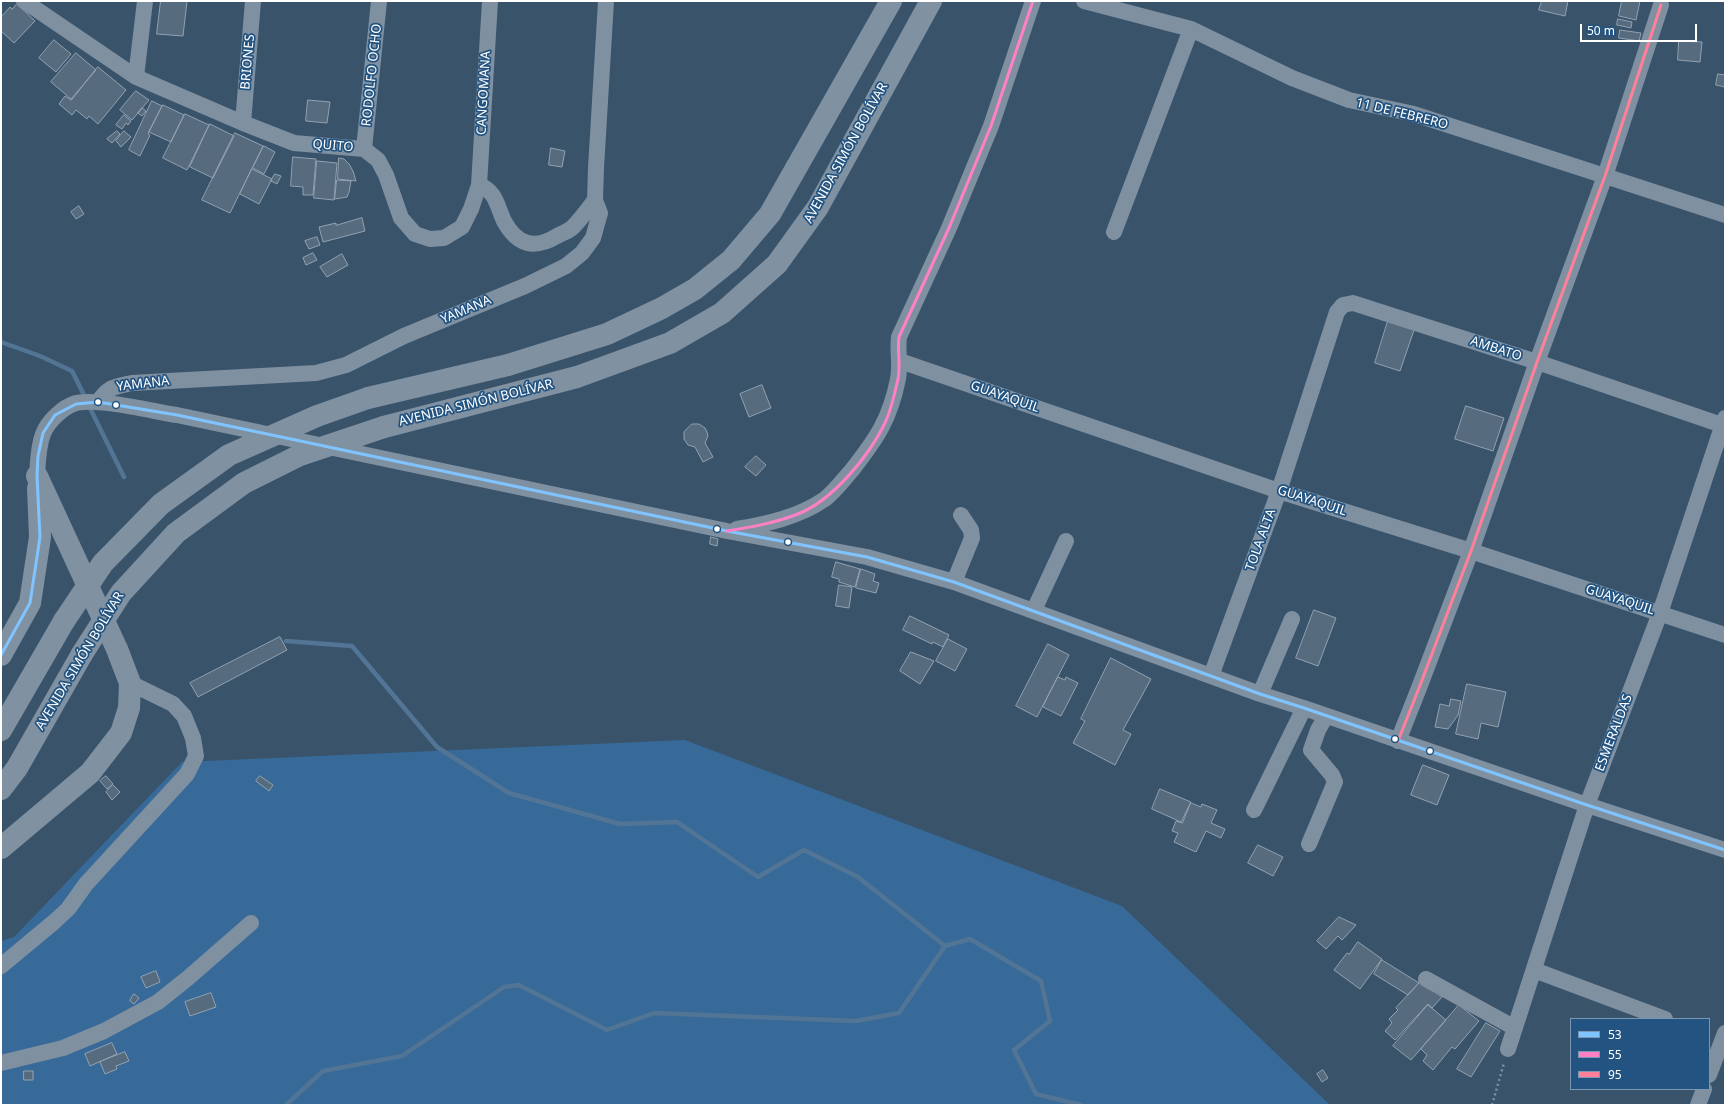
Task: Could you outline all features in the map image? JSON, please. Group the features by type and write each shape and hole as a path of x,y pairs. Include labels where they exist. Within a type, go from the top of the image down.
{"highway":[{"path":"1,730 64,621 103,563 161,504 229,455 317,416 368,398 508,365 606,334 662,308 695,290 731,260 770,214 891,1"},
{"name":"AVENIDA SIMÓN BOLÍVAR","path":"1,789 17,768 82,654 121,593 176,533 244,482 300,455 384,426 577,377 670,343 722,314 777,264 818,207 931,1"},
{"path":"1,655 30,602 40,538 37,476"},
{"path":"1,848 90,773 121,733 129,708 130,683 117,649 37,476"}],"street":[{"name":"QUITO","path":"24,1 136,77 243,123 294,143 364,149 378,160 386,175 401,218 415,234 430,239 444,238 462,227 471,209 479,185"},
{"path":"136,77 145,1"},
{"name":"BRIONES","path":"243,123 254,1"},
{"name":"RODOLFO OCHO","path":"364,149 379,1"},
{"name":"CANGOMANA","path":"479,185 490,1"},
{"name":"YAMANA","path":"98,402 105,391 115,386 132,383 316,373 346,365 404,336 525,286 566,266 582,253 593,238 600,213 595,200 606,1"},
{"path":"727,531 774,522 799,513 826,498 847,476 873,444 886,421 898,378 900,362 897,350 899,337 949,228 988,133 1033,1"},
{"name":"11 DE FEBRERO","path":"1084,1 1190,29 1292,78 1349,100 1414,114 1725,214"},
{"path":"1398,741 1471,551 1536,362 1605,176 1661,5"},
{"path":"1114,232 1190,29"},
{"path":"479,185 486,187 492,193 504,221 515,238 532,244 542,244 572,228 595,200"},
{"name":"AMBATO","path":"1337,312 1343,305 1353,303 1724,424"},
{"name":"TOLA ALTA","path":"1211,676 1279,491 1337,312"},
{"name":"GUAYAQUIL","path":"900,362 1279,491 1471,551 1725,635"},
{"path":"37,476 38,456 43,433 55,415 76,404 98,402 185,417 727,531 867,557 954,582 1034,610 1260,694 1587,805 1725,850"},
{"name":"ESMERALDAS","path":"1508,1049 1587,805 1660,613 1724,424"},
{"path":"954,582 972,538 971,530 961,515"},
{"path":"1034,610 1066,541"},
{"path":"1260,694 1292,619"},
{"path":"1,966 68,909 86,884 187,774 196,756 194,738 184,716 173,704 130,683"},
{"path":"1254,810 1304,708"},
{"path":"1309,844 1335,782 1332,775 1310,750 1318,730 1326,716"},
{"path":"1,1063 63,1048 104,1031 158,1002 251,923"},
{"path":"1534,970 1662,1018"},
{"path":"1426,979 1515,1028"},
{"path":"1710,1072 1722,1040"},
{"path":"1698,1105 1704,1090"}],"path":[{"path":"1492,1105 1508,1049"}],"shaded area":[{"path":"685,740 1122,906 1330,1105 1,1105 1,941 14,937 182,762"}],"building":[{"path":"161,1 187,1 183,36 157,34"},
{"path":"1542,1 1568,1 1565,16 1539,10"},
{"path":"1622,1 1640,1 1636,20 1619,16"},
{"path":"17,4 35,21 14,43 1,31 1,17 10,7 12,9"},
{"path":"1618,19 1632,22 1631,28 1617,25"},
{"path":"1620,30 1641,33 1639,41 1619,38"},
{"path":"54,40 71,54 56,72 39,58"},
{"path":"1679,41 1702,42 1700,62 1678,60"},
{"path":"76,53 96,70 71,99 51,82"},
{"path":"98,67 126,90 98,124 89,116 87,119 76,110 72,115 59,104 65,96 71,100"},
{"path":"1718,74 1725,75 1725,87 1716,85"},
{"path":"136,91 149,100 132,120 120,110"},
{"path":"308,100 330,102 327,123 306,121"},
{"path":"152,101 162,106 148,134 150,135 140,156 129,150"},
{"path":"163,105 184,115 171,142 149,132"},
{"path":"142,108 146,111 142,116 138,113"},
{"path":"185,114 209,125 187,170 163,158"},
{"path":"124,115 131,121 128,125 126,123 122,129 116,125"},
{"path":"210,124 234,136 213,178 190,167"},
{"path":"117,131 120,134 112,143 107,139"},
{"path":"124,131 131,137 121,147 116,141"},
{"path":"235,133 263,146 230,213 202,200"},
{"path":"264,146 275,152 264,174 253,168"},
{"path":"551,148 565,151 562,167 549,165"},
{"path":"293,157 316,159 313,195 303,195 303,187 291,186"},
{"path":"339,158 344,159 349,164 356,181 338,179"},
{"path":"317,161 337,163 334,200 314,198"},
{"path":"252,169 272,179 259,204 240,194"},
{"path":"275,174 281,176 277,184 271,181"},
{"path":"337,180 351,181 347,197 335,199"},
{"path":"79,206 84,214 76,219 71,212"},
{"path":"362,218 365,231 323,242 319,227 336,223 336,225"},
{"path":"317,237 320,245 309,249 305,241"},
{"path":"313,253 317,260 306,265 303,258"},
{"path":"342,254 348,265 327,277 320,267"},
{"path":"1388,321 1414,330 1400,371 1375,363"},
{"path":"762,385 771,408 749,417 740,394"},
{"path":"1466,406 1504,418 1493,451 1455,439"},
{"path":"692,424 699,424 705,428 707,432 708,436 705,443 713,457 703,462 695,447 688,445 684,439 684,432"},
{"path":"756,456 766,465 756,476 745,467"},
{"path":"711,537 718,539 717,546 710,544"},
{"path":"836,562 860,569 855,587 839,582 839,579 832,577"},
{"path":"861,569 875,574 873,581 879,583 876,593 856,588"},
{"path":"839,585 852,587 849,608 836,606"},
{"path":"1314,610 1336,618 1318,666 1296,658"},
{"path":"910,616 949,635 943,647 933,642 932,644 903,630"},
{"path":"280,637 287,650 198,697 190,683"},
{"path":"948,639 967,649 955,671 936,661"},
{"path":"1048,644 1069,655 1037,717 1016,706"},
{"path":"911,652 934,661 920,684 900,671"},
{"path":"1111,658 1151,679 1123,730 1131,734 1115,765 1073,743 1085,721 1081,719"},
{"path":"1058,677 1065,680 1066,677 1078,683 1061,716 1043,707"},
{"path":"1467,684 1506,692 1498,727 1481,723 1478,739 1456,734"},
{"path":"1451,699 1461,701 1458,715 1448,729 1435,727 1440,704 1449,706"},
{"path":"1423,765 1449,775 1437,805 1411,795"},
{"path":"106,776 113,784 107,789 100,781"},
{"path":"260,776 273,785 269,791 256,781"},
{"path":"113,785 120,792 112,800 106,792"},
{"path":"1160,789 1191,802 1181,822 1152,809"},
{"path":"1191,803 1201,807 1202,804 1217,810 1211,823 1225,829 1221,838 1206,831 1196,852 1174,842 1178,833 1172,831 1176,821 1182,823"},
{"path":"1258,845 1283,857 1273,876 1248,863"},
{"path":"1339,917 1356,925 1342,940 1338,936 1326,949 1317,941"},
{"path":"1358,942 1382,959 1360,989 1334,970"},
{"path":"1382,960 1419,983 1408,995 1374,974"},
{"path":"156,971 160,982 146,988 141,977"},
{"path":"1422,980 1442,997 1432,1008 1428,1004 1395,1040 1385,1031 1392,1023 1389,1019 1398,1010 1396,1008"},
{"path":"211,993 216,1007 190,1016 185,1002"},
{"path":"134,994 139,998 134,1004 130,1001"},
{"path":"1428,1005 1446,1020 1411,1060 1393,1046"},
{"path":"1459,1005 1479,1021 1455,1049 1452,1047 1433,1070 1423,1061 1427,1055 1421,1049"},
{"path":"1486,1023 1500,1031 1471,1077 1457,1069"},
{"path":"112,1043 117,1054 90,1066 85,1054"},
{"path":"125,1052 129,1061 116,1066 117,1069 105,1074 100,1062"},
{"path":"1323,1070 1328,1078 1322,1082 1317,1074"},
{"path":"24,1071 33,1071 33,1080 24,1080"}],"waterway":[{"path":"1,342 40,356 72,371 86,399"},
{"path":"89,406 124,477"},
{"path":"286,641 352,646 437,747 509,793 620,824 677,822 758,877 804,850 858,877 945,946 970,939 1041,981 1050,1021 1014,1050 1036,1094 1081,1105"},
{"path":"286,1105 323,1071 402,1056 504,987 519,985 607,1030 654,1013 856,1021 899,1013 945,946"}],"transit line":[{"name":"55","path":"727,531 781,520 798,514 824,499 849,476 860,463 878,436 889,413 898,379 899,337 949,228 991,126 1033,1"},
{"name":"95","path":"1398,741 1471,551 1537,362 1605,176 1661,5"},
{"name":"53","path":"1,655 30,603 40,537 37,476 38,456 43,433 55,415 76,404 98,402 177,415 727,531 867,557 954,582 1260,694 1587,805 1725,850"}]}
